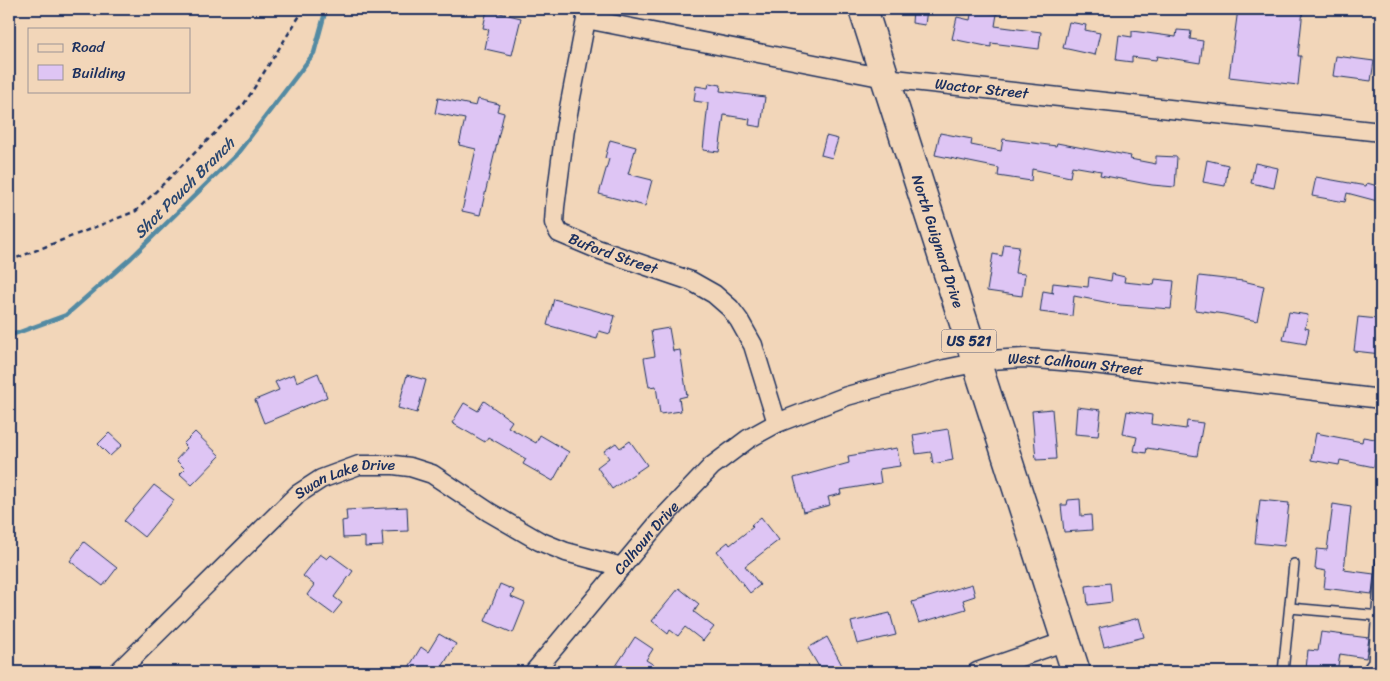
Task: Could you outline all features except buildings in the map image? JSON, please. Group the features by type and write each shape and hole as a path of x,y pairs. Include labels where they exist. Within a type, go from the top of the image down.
{"highway":[{"name":"North Guignard Drive","path":"863,9 1076,672"}],"street":[{"name":"Wactor Street","path":"587,14 885,78 1381,132"},
{"name":"Buford Street","path":"587,14 565,129 554,223 560,233 597,250 691,281 714,294 730,308 753,345 777,424"},
{"name":"West Calhoun Street","path":"777,424 847,396 945,369 990,360 1025,358 1381,399"},
{"name":"Calhoun Drive","path":"534,672 684,495 712,466 748,439 777,424"},
{"name":"Swan Lake Drive","path":"118,672 298,494 321,479 359,465 402,466 432,474 489,512 539,540 566,552 622,567"},
{"path":"977,672 1066,641"}],"lane":[{"path":"1366,672 1373,662 1381,559"},
{"path":"1283,672 1294,564"},
{"path":"1290,608 1378,616"}],"path":[{"path":"9,261 136,211 244,104 304,9"}],"waterway":[{"name":"Shot Pouch Branch","path":"9,336 66,315 131,258 237,154 314,53 326,9"}]}
